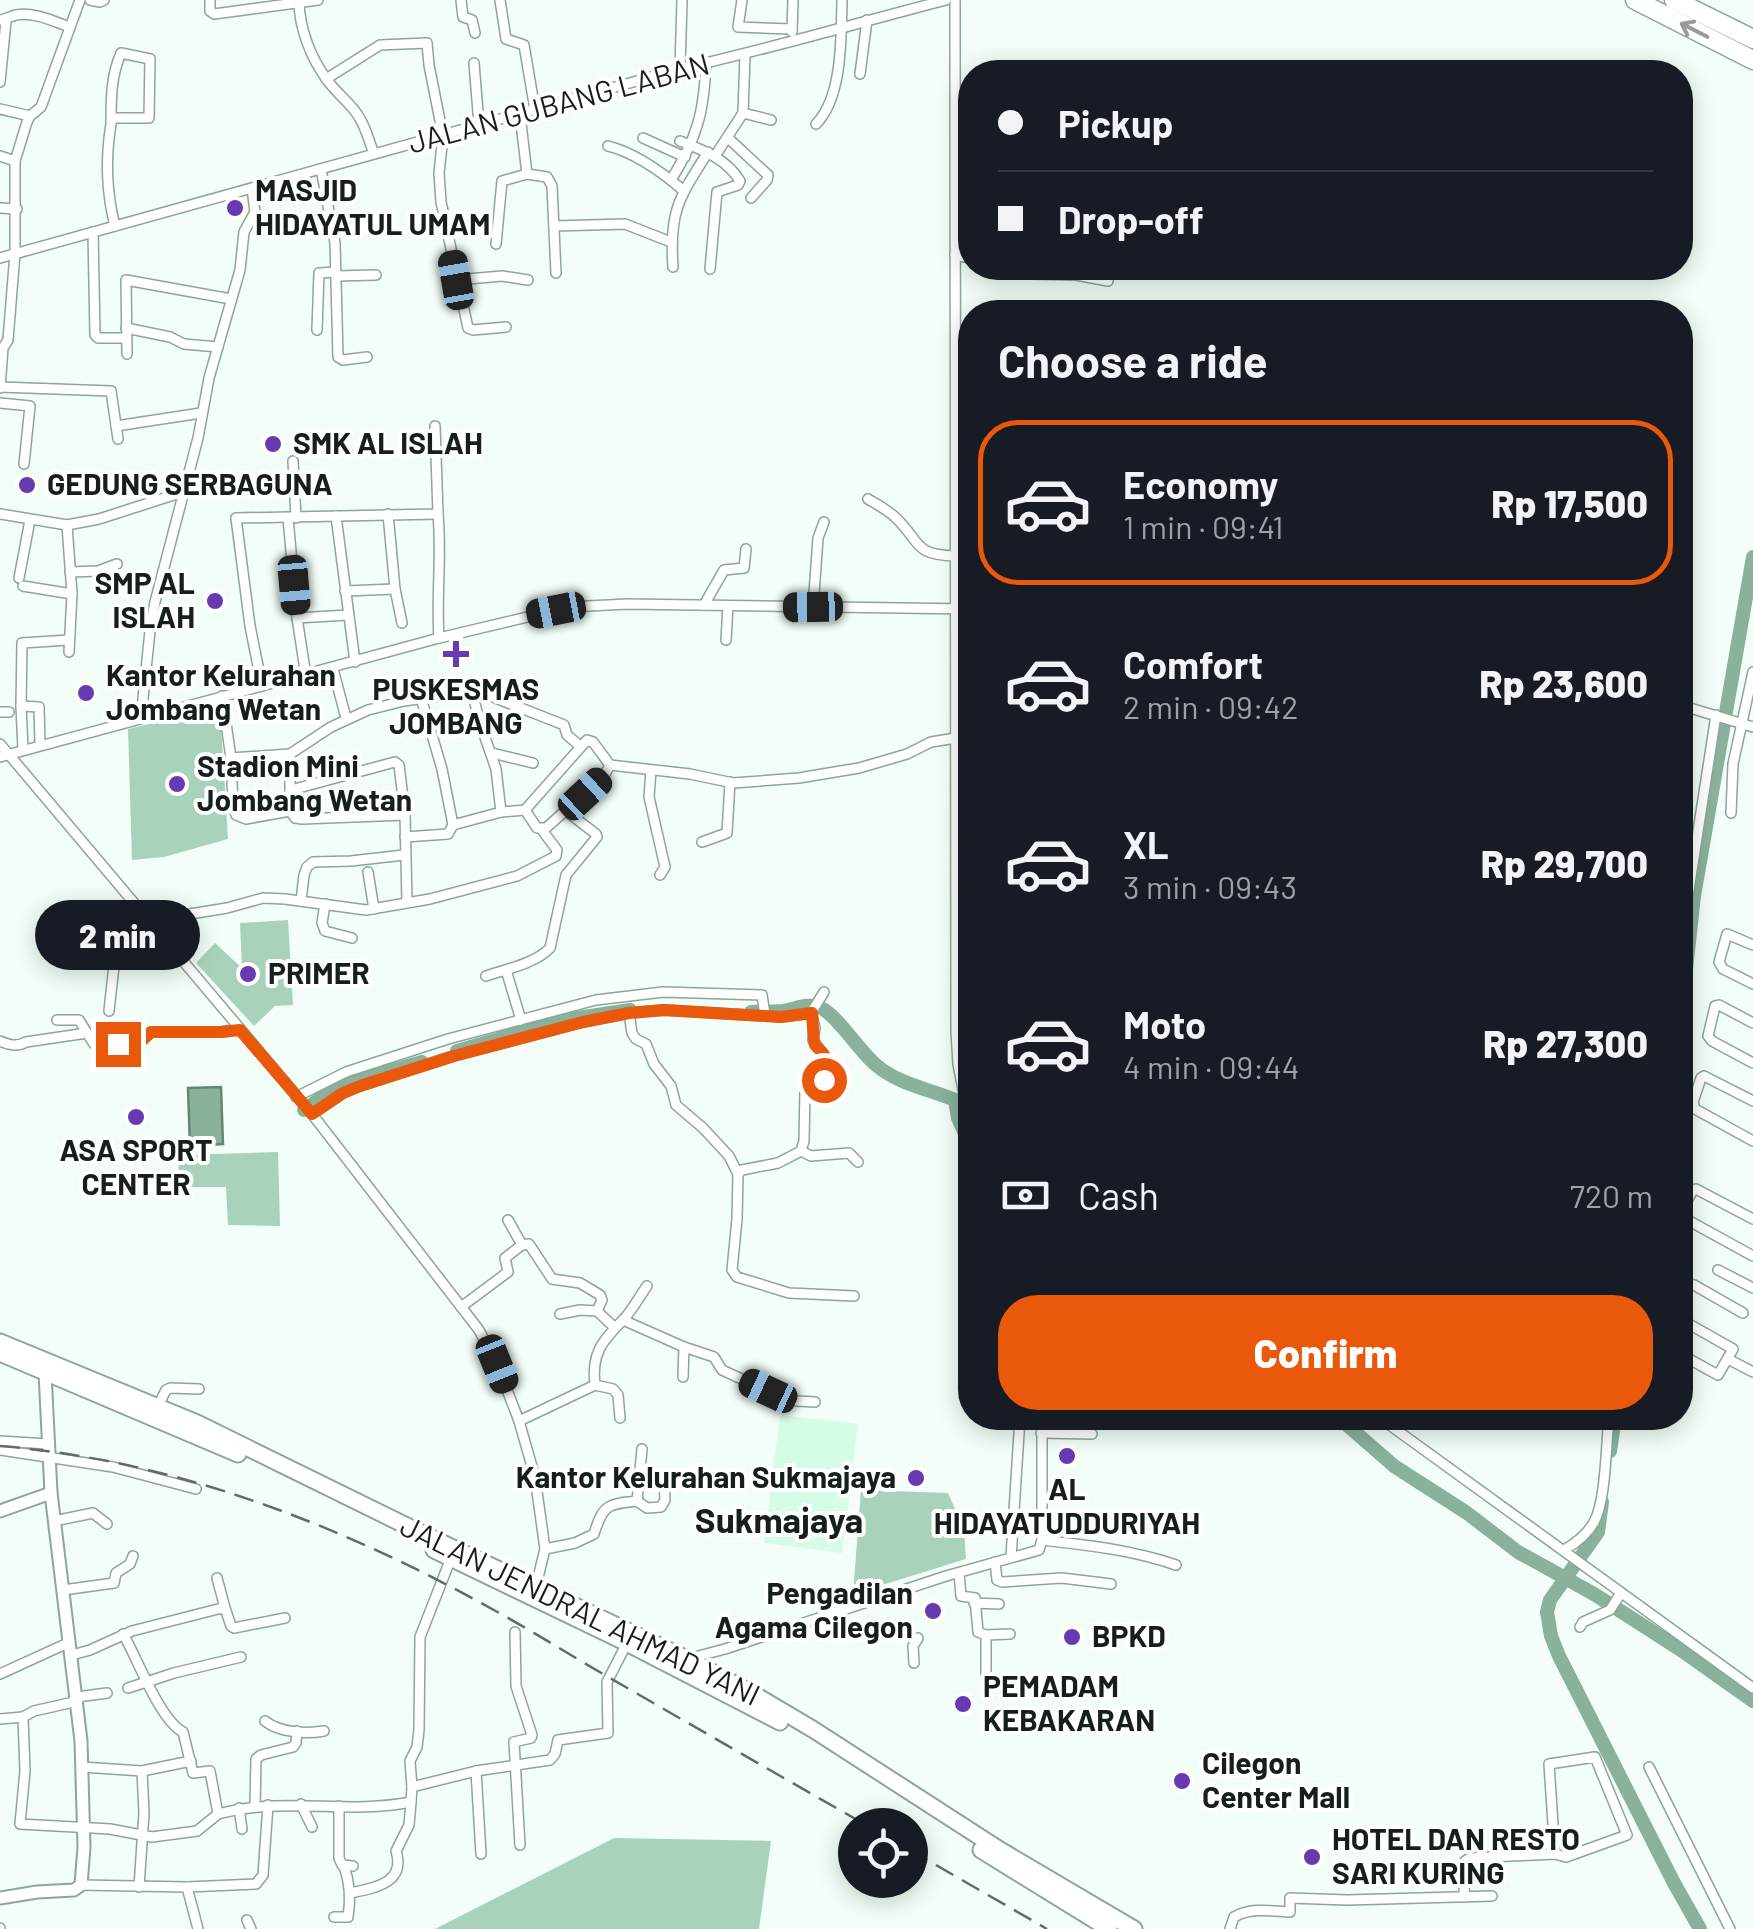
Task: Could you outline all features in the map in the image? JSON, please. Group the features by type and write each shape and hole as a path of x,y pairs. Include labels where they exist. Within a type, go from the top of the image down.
{"highway":[{"path":"1635,0 1753,60"},
{"path":"1674,0 1753,38"},
{"name":"JALAN JENDRAL AHMAD YANI","path":"0,1342 237,1453 765,1713 1109,1929"},
{"name":"JALAN JENDRAL AHMAD YANI","path":"0,1354 158,1406 687,1659 814,1730 1000,1850 1134,1929"}],"street":[{"path":"80,0 41,107 30,116 16,160 16,253 4,328 8,342 3,348 0,388 111,391 118,439"},
{"path":"90,0 104,0"},
{"path":"210,0 210,11 214,14 318,0"},
{"path":"461,0 462,15 472,20 475,34"},
{"path":"500,0 506,39 524,44 535,110"},
{"path":"680,70 682,0"},
{"path":"742,0 738,28 792,34 792,0"},
{"path":"816,124 832,97 842,0"},
{"name":"JALAN GUBANG LABAN","path":"0,258 745,55 792,34 841,27 946,0"},
{"path":"955,0 958,370"},
{"path":"299,1 306,38 326,80 360,118 374,154"},
{"path":"0,82 3,20 16,14 70,27"},
{"path":"860,74 868,20"},
{"path":"326,80 380,44 426,42 443,136 439,182 456,280 470,330 506,326"},
{"path":"111,118 149,116 151,60 120,54 112,79 106,173 115,226"},
{"path":"673,267 674,214 684,192 743,113 745,55"},
{"path":"474,63 478,125"},
{"path":"671,180 692,145 704,104 706,64"},
{"path":"0,109 30,116"},
{"path":"743,113 771,120"},
{"path":"520,115 527,174"},
{"path":"643,138 685,157"},
{"path":"728,138 768,174 751,198"},
{"path":"680,141 712,154 733,170 740,181 717,192 710,269"},
{"path":"608,146 671,180 684,192"},
{"path":"0,156 16,160"},
{"path":"321,169 334,235 338,357 367,357"},
{"path":"496,244 502,181 527,174 542,175 550,180 553,193 556,273"},
{"path":"141,718 150,631 240,270 244,232 254,212 252,188"},
{"path":"0,208 17,209"},
{"path":"554,226 625,224 671,242"},
{"path":"93,232 98,338 126,333 170,337 184,344 218,348"},
{"path":"317,330 319,273 376,275"},
{"path":"456,280 502,276 528,280"},
{"path":"127,354 127,280 232,299"},
{"path":"1103,280 1108,281"},
{"path":"24,464 32,389"},
{"path":"0,402 30,406"},
{"path":"116,426 201,417"},
{"path":"435,426 441,546 440,638"},
{"path":"293,461 297,618 306,676"},
{"path":"0,514 67,525 183,492"},
{"path":"868,500 897,518 925,552 954,556"},
{"path":"388,514 402,624"},
{"path":"262,686 235,522 239,517 438,514"},
{"path":"958,515 954,556 958,580"},
{"path":"336,516 355,662"},
{"path":"30,520 21,582 72,594"},
{"path":"813,607 818,538 824,522"},
{"path":"67,525 72,594 69,652"},
{"path":"704,605 724,570 744,568 746,549"},
{"path":"70,572 98,571 117,564"},
{"path":"345,591 395,589"},
{"path":"5,756 569,607 627,604 958,609"},
{"path":"726,640 728,606"},
{"path":"297,618 348,614"},
{"path":"23,750 22,643 70,640"},
{"path":"333,669 346,718"},
{"path":"1730,812 1731,775 1753,672"},
{"path":"232,758 290,754 346,718 420,698 472,692 562,724 566,735 580,746"},
{"path":"472,692 492,754 501,812"},
{"path":"222,696 236,815 246,819 290,811"},
{"path":"405,837 448,834 453,824 442,769 420,698"},
{"path":"958,701 958,752"},
{"path":"21,706 39,707 40,745"},
{"path":"1693,709 1740,722"},
{"path":"1693,869 1718,716"},
{"path":"453,824 525,810 588,740 610,766 730,782 840,772 907,754 931,742 956,738"},
{"path":"0,744 5,756 310,1113 479,1330 519,1421 535,1476 546,1549 536,1586"},
{"path":"290,754 290,811 295,818 404,815"},
{"path":"492,754 533,762"},
{"path":"290,790 398,763 407,902"},
{"path":"542,830 604,776 610,766"},
{"path":"651,770 649,797 665,867 660,875"},
{"path":"702,842 724,836 728,830 730,782"},
{"path":"109,1010 117,938 124,930 147,921 263,898 374,908 430,899 517,876 556,856 557,850 525,810"},
{"path":"486,976 547,953 550,948 566,875 597,837 566,811"},
{"path":"301,901 304,875 313,862 404,855"},
{"path":"368,872 374,908"},
{"path":"325,904 325,931 352,938"},
{"path":"1753,945 1728,934 1719,962 1723,969 1753,984"},
{"path":"958,969 958,1059"},
{"path":"506,970 521,1020"},
{"path":"298,1099 346,1072 448,1038 596,1000 662,992 762,997 764,1014"},
{"path":"802,1152 805,1090 824,1080 824,1055 815,1045 812,1011 822,994"},
{"path":"1753,1023 1719,1005 1712,1008 1708,1031 1712,1041 1753,1062"},
{"path":"310,1113 360,1086 583,1022 664,1010 781,1017 812,1011"},
{"path":"629,1013 632,1033 646,1044 654,1064 672,1086 676,1105 729,1156 738,1174 733,1274 796,1294 854,1296"},
{"path":"58,1020 78,1019 92,1043 134,1044 151,1032 240,1030"},
{"path":"0,1041 19,1045 87,1033"},
{"path":"1753,1101 1704,1076 1693,1102 1695,1109 1753,1141"},
{"path":"738,1174 802,1152 811,1156 849,1153 858,1162"},
{"path":"1693,1190 1753,1219"},
{"path":"508,1220 522,1246"},
{"path":"1693,1223 1753,1256"},
{"path":"461,1307 508,1272 505,1259 531,1244 552,1279 580,1283 595,1290 602,1300 596,1311"},
{"path":"1718,1270 1753,1288"},
{"path":"1693,1285 1744,1313"},
{"path":"595,1385 596,1358 603,1342 647,1286"},
{"path":"560,1314 596,1311 614,1327"},
{"path":"624,1320 714,1357 722,1370 781,1397 815,1402"},
{"path":"1693,1325 1733,1349 1718,1376 1693,1362"},
{"path":"682,1377 684,1347"},
{"path":"1728,1359 1753,1372"},
{"path":"48,1367 51,1494 78,1699 84,1827 82,1885"},
{"path":"519,1421 595,1385 613,1389 618,1395 620,1418"},
{"path":"158,1406 170,1388 200,1389"},
{"path":"1011,1557 1019,1430"},
{"path":"1397,1430 1582,1564 1616,1602 1753,1688"},
{"path":"1566,1552 1586,1534 1599,1510 1608,1430"},
{"path":"687,1659 1039,1550 1042,1433 1092,1434"},
{"path":"0,1441 48,1444"},
{"path":"637,1500 642,1449"},
{"path":"0,1450 113,1467 196,1488"},
{"path":"546,1549 587,1539 594,1534 600,1512 614,1503 637,1500 647,1508 662,1507 664,1478"},
{"path":"0,1511 51,1494"},
{"path":"54,1520 93,1513 106,1524"},
{"path":"1042,1540 1124,1552 1176,1565"},
{"path":"62,1590 112,1584 116,1573 130,1564 133,1556"},
{"path":"350,1893 394,1878 398,1871 396,1851 409,1825 410,1761 419,1730 420,1638 451,1558"},
{"path":"994,1562 999,1582 1062,1578 1111,1584"},
{"path":"959,1573 961,1596 974,1598 978,1632 1010,1634"},
{"path":"217,1578 231,1626 285,1618"},
{"path":"1580,1627 1616,1602"},
{"path":"974,1603 999,1604"},
{"path":"0,1674 71,1648 90,1650 123,1634 224,1608"},
{"path":"515,1632 516,1686 532,1735 514,1741 520,1845"},
{"path":"123,1634 175,1728 183,1732 194,1774 210,1771 218,1814"},
{"path":"986,1635 986,1673"},
{"path":"914,1663 913,1646 918,1638"},
{"path":"412,1787 476,1770 550,1760 556,1754 558,1740 608,1732 607,1682 627,1643"},
{"path":"128,1688 242,1657"},
{"path":"0,1718 23,1716 106,1693"},
{"path":"23,1716 25,1771 20,1824 110,1828 152,1837 188,1834 218,1814 238,1808 411,1802"},
{"path":"266,1721 278,1728 324,1731"},
{"path":"256,1806 256,1759 293,1747 298,1731"},
{"path":"1464,1897 1464,1866 1470,1858 1554,1854 1566,1858 1626,1835 1596,1757 1549,1764 1554,1854"},
{"path":"82,1767 142,1771 190,1760"},
{"path":"1649,1767 1730,1929"},
{"path":"476,1770 481,1854"},
{"path":"139,1887 144,1812 142,1771"},
{"path":"301,1804 312,1827"},
{"path":"0,1898 74,1890 82,1885 256,1884 263,1875 268,1806"},
{"path":"338,1806 339,1858 348,1866 350,1882 350,1929"},
{"path":"238,1808 242,1829"},
{"path":"187,1887 198,1929"},
{"path":"1230,1929 1234,1917 1242,1912 1290,1912 1290,1898 1492,1896"},
{"path":"334,1917 348,1916"}],"shaded area":[{"name":"Stadion Mini Jombang Wetan","path":"220,707 228,839 164,857 132,860 128,729"},
{"name":"PRIMER","path":"288,920 293,1005 275,1006 254,1026 196,963 215,943 242,968 240,923"},
{"path":"221,1087 223,1144 190,1146 188,1088"},
{"path":"278,1152 280,1226 228,1225 226,1187 178,1187 179,1155"},
{"path":"780,1415 858,1424 842,1553 764,1543"},
{"path":"861,1490 948,1493 964,1529 966,1559 853,1594"},
{"path":"614,1838 771,1841 759,1929 435,1929"}],"waterway":[{"path":"1693,905 1753,557"},
{"path":"751,1012 821,1008 885,1072 955,1100 958,1118"},
{"path":"457,1051 564,1020 630,1010"},
{"path":"304,1110 340,1085 422,1062"},
{"path":"1353,1430 1394,1466 1518,1552 1594,1594 1753,1701"},
{"path":"1610,1451 1613,1430"},
{"path":"1602,1502 1598,1532 1550,1600 1547,1612 1551,1636 1700,1929"}],"railway":[{"path":"0,1446 129,1466 255,1501 316,1524 435,1578 507,1617 838,1809"},
{"path":"928,1860 1047,1929"}],"place":[{"name":"MASJID HIDAYATUL UMAM","path":"235,208"},
{"name":"SMK AL ISLAH","path":"273,444"},
{"name":"GEDUNG SERBAGUNA","path":"27,485"},
{"name":"SMP AL ISLAH","path":"215,601"},
{"name":"PUSKESMAS JOMBANG","path":"456,654"},
{"name":"Kantor Kelurahan Jombang Wetan","path":"86,693"},
{"name":"Stadion Mini Jombang Wetan","path":"177,784"},
{"name":"PRIMER","path":"248,974"},
{"name":"ASA SPORT CENTER","path":"136,1117"},
{"name":"AL HIDAYATUDDURIYAH","path":"1067,1456"},
{"name":"Kantor Kelurahan Sukmajaya","path":"916,1478"},
{"name":"Pengadilan Agama Cilegon","path":"933,1611"},
{"name":"BPKD","path":"1072,1637"},
{"name":"PEMADAM KEBAKARAN","path":"963,1704"},
{"name":"Cilegon Center Mall","path":"1182,1781"},
{"name":"HOTEL DAN RESTO SARI KURING","path":"1312,1857"}],"district":[{"name":"Sukmajaya","path":"779,1521"}],"route":[{"path":"118,1044 138,1044 151,1032 240,1030 312,1114 360,1086 583,1022 664,1010 781,1017 812,1013 815,1045 824,1055 824,1080"}]}
